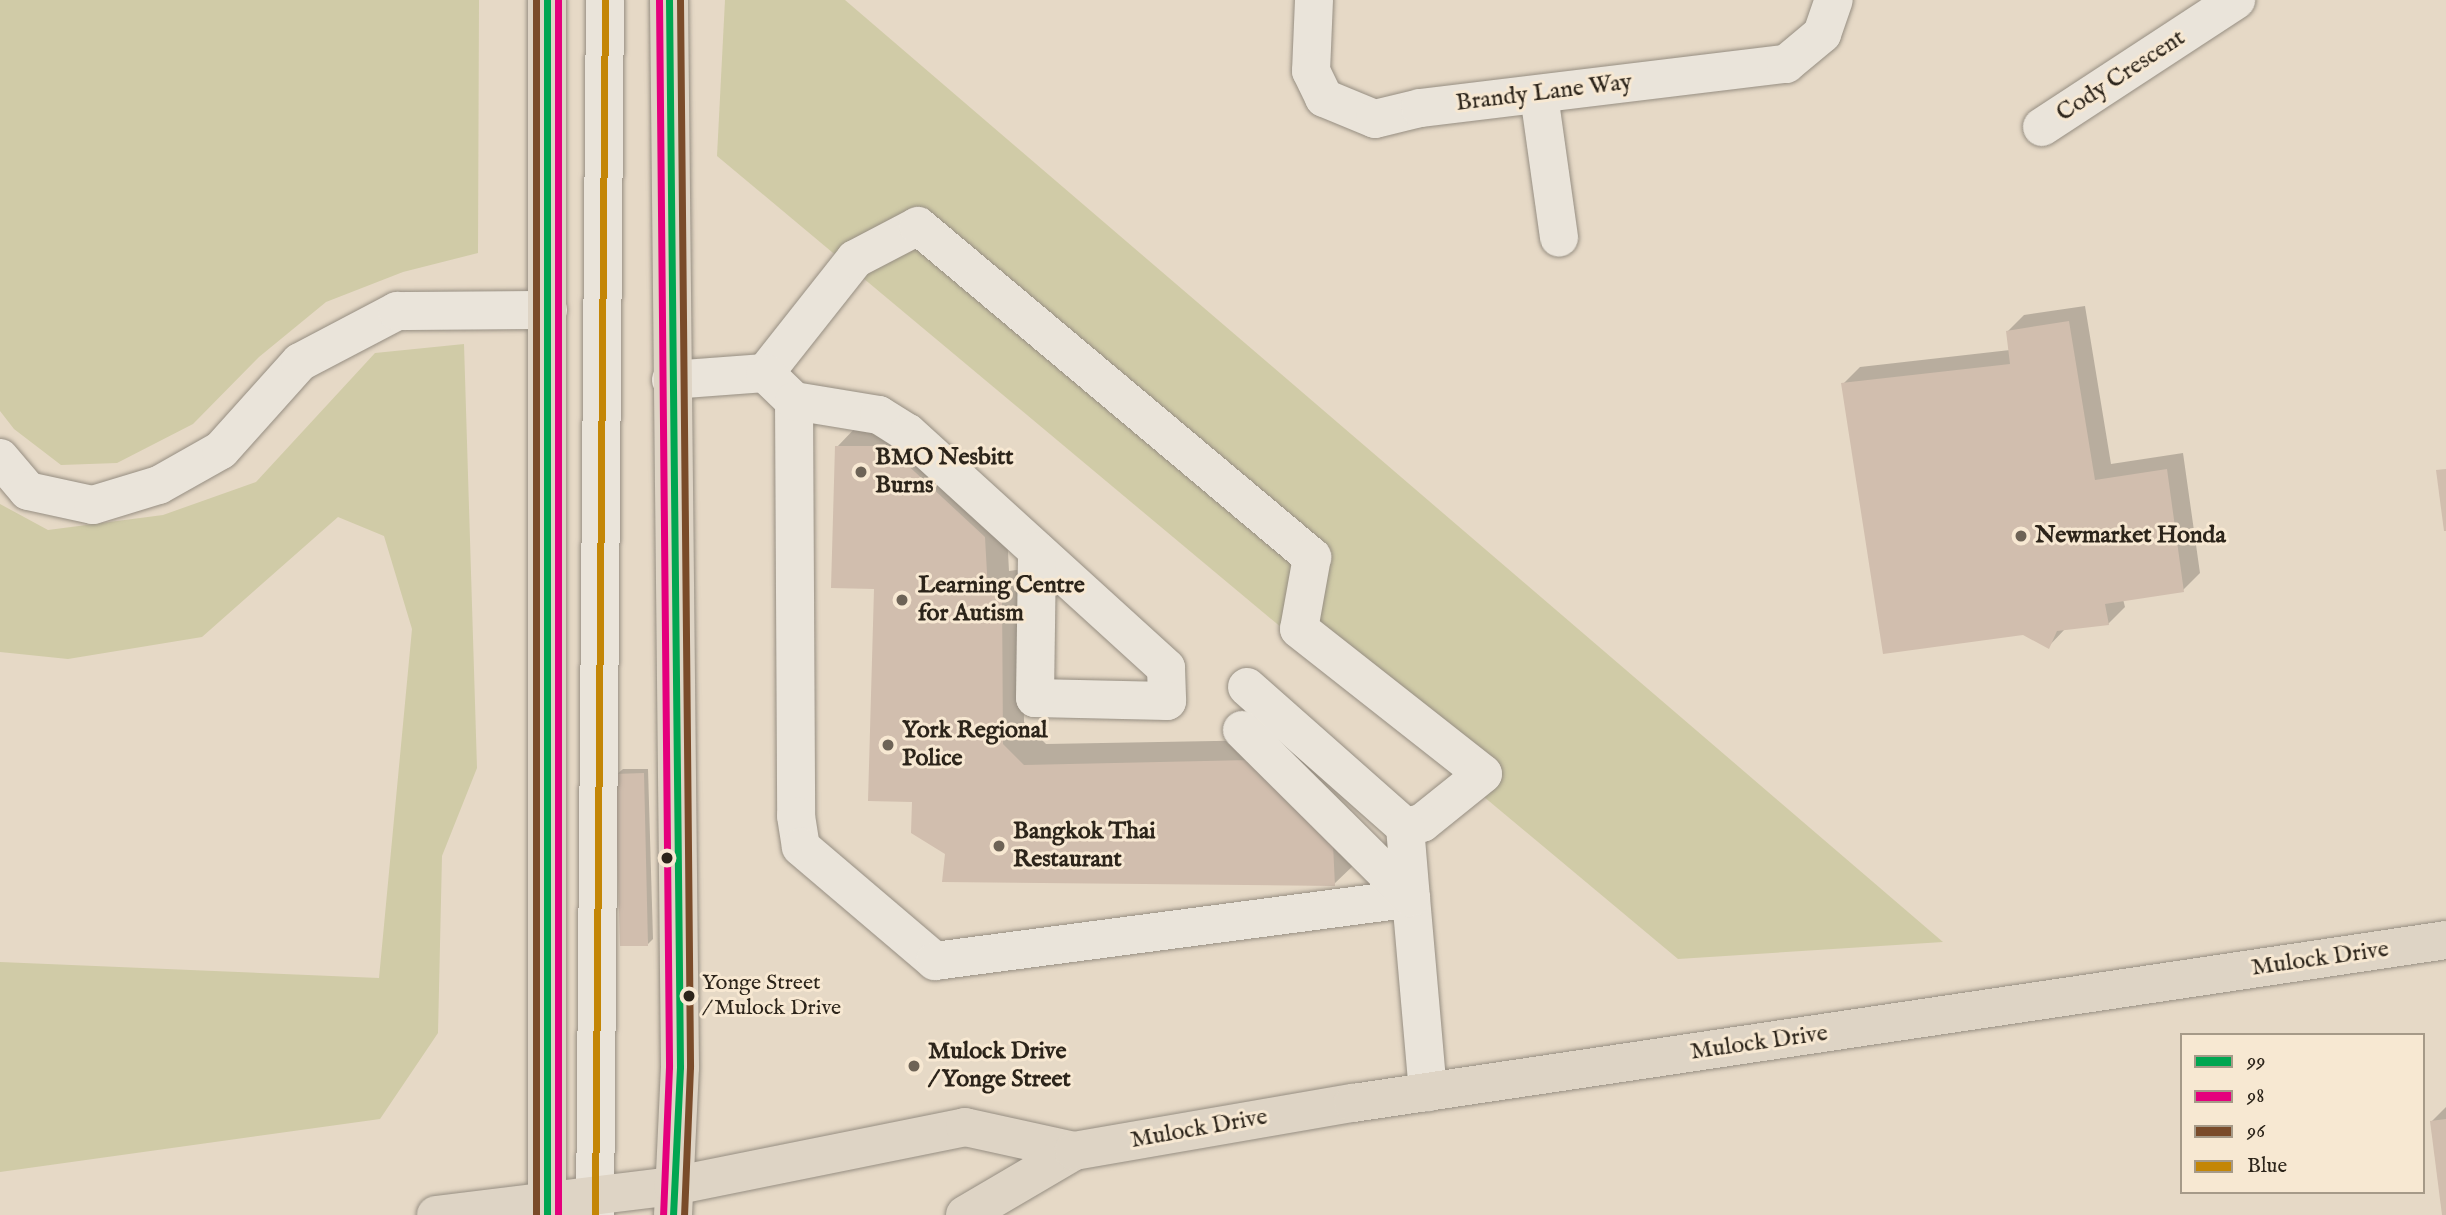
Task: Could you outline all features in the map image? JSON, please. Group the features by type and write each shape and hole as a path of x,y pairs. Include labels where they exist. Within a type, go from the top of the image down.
{"main road":[{"path":"547,0 547,1207"},
{"path":"669,0 680,1053 673,1201"},
{"name":"Mulock Drive","path":"965,1215 1074,1151 1428,1092 2446,940"},
{"name":"Mulock Drive","path":"436,1215 673,1201 965,1127 1074,1151"}],"street":[{"path":"595,1205 605,0"},
{"name":"Brandy Lane Way","path":"1314,0 1311,71 1324,98 1376,119 1420,108 1786,64 1822,34 1834,0"},
{"name":"Cody Crescent","path":"2042,127 2236,0"},
{"path":"1539,95 1559,239"},
{"path":"671,380 765,373 855,259 918,226 1312,557 1300,629 1483,774 1422,823 1405,827"},
{"path":"0,458 28,491 93,505 159,485 222,450 300,362 397,311 548,310"},
{"path":"765,373 794,401 879,415 908,433 1166,668 1167,701 1035,698 1037,551"},
{"path":"794,401 796,832 801,847 935,961 1411,898"},
{"path":"1247,687 1405,827 1428,1092"},
{"path":"1242,730 1411,898"}],"shaded area":[{"path":"0,0 479,0 478,253 403,272 326,302 259,357 193,424 117,463 61,465 14,429 0,411"},
{"path":"725,0 845,0 1943,942 1678,959 717,156"},
{"path":"464,344 477,768 442,856 438,1033 380,1119 0,1172 0,962 379,978 412,629 384,536 338,517 202,637 68,659 0,652 0,504 48,530 163,515 256,482 375,353"}],"building":[{"name":"Newmarket Honda","path":"2069,321 2095,480 2167,469 2184,592 2105,604 2109,625 2057,631 2049,649 2023,635 1883,654 1841,383 2010,364 2006,331"},
{"path":"835,446 887,446 985,537 988,591 1002,590 1003,744 1024,765 1250,760 1333,844 1335,886 942,882 945,854 911,833 912,802 868,801 874,589 831,588"},
{"path":"2446,469 2446,531 2444,531 2436,470"},
{"path":"644,773 648,946 620,946 615,774"},
{"path":"2446,1119 2446,1215 2442,1215 2430,1121"}],"transit line":[{"name":"96","path":"536,0 536,1215"},
{"name":"99","path":"547,0 547,1215"},
{"name":"98","path":"558,0 558,1215"},
{"name":"Blue","path":"595,1215 605,0"},
{"name":"98","path":"659,0 669,1067 663,1215"},
{"name":"99","path":"669,0 680,1067 673,1215"},
{"name":"96","path":"680,0 690,1067 684,1215"}],"place":[{"name":"BMO Nesbitt Burns","path":"861,472"},
{"name":"Newmarket Honda","path":"2021,536"},
{"name":"Learning Centre for Autism","path":"902,600"},
{"name":"York Regional Police","path":"888,745"},
{"name":"Bangkok Thai Restaurant","path":"999,846"},
{"name":"Yonge Street / Mulock Drive","path":"689,996"},
{"name":"Mulock Drive / Yonge Street","path":"914,1066"}]}
